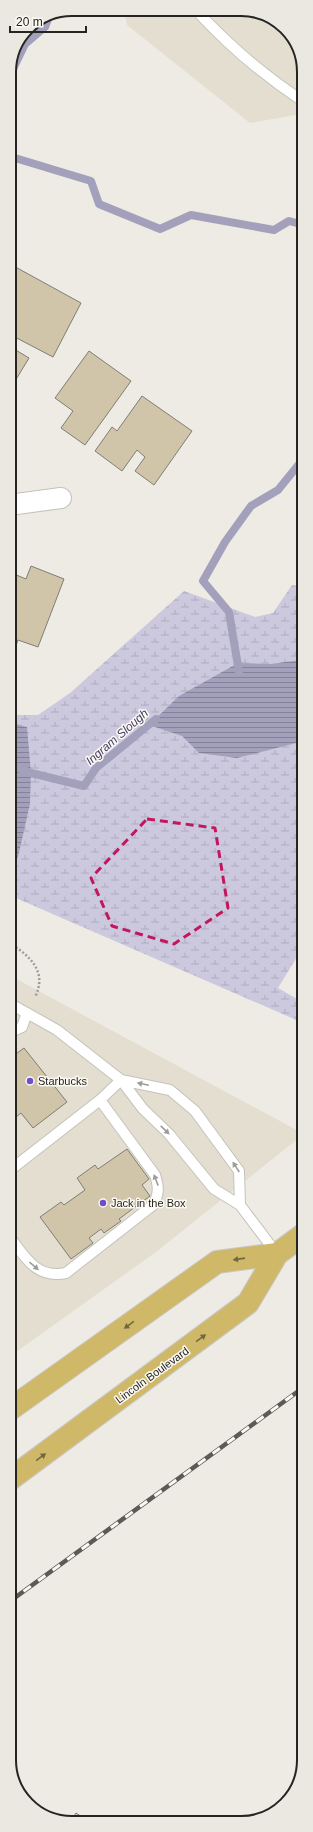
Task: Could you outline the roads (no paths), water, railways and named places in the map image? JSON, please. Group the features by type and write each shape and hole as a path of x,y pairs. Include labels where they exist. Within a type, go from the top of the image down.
{"main road":[{"name":"Lincoln Boulevard","path":"16,1475 248,1304 277,1254 297,1239"},
{"name":"Lincoln Boulevard","path":"16,1405 218,1262 277,1254"}],"street":[{"path":"16,504 61,498"}],"lane":[{"path":"202,16 268,79 297,98"},
{"path":"16,1007 57,1030 121,1080 143,1110 169,1134 214,1189 240,1205 277,1254"},
{"path":"16,1030 22,1028 27,1013"},
{"path":"16,1166 100,1100 121,1080"},
{"path":"121,1080 170,1090 195,1111 239,1171 240,1205"},
{"path":"16,1245 30,1262 47,1274 66,1273 153,1205 158,1197 158,1186 155,1175 100,1100"}],"waterway":[{"name":"Ingram Slough","path":"17,60 25,44 45,27 47,22"},
{"name":"Ingram Slough","path":"16,158 91,181 99,204 160,229 191,215 274,230 289,221 297,223"},
{"name":"Ingram Slough","path":"239,672 229,612 203,581 225,542 251,506 278,490 297,467"},
{"name":"Ingram Slough","path":"16,767 31,773 84,786 96,768 156,719"}],"railway":[{"path":"16,1597 297,1392"}],"place":[{"name":"Starbucks","path":"30,1081"},
{"name":"Jack in the Box","path":"103,1203"}]}
